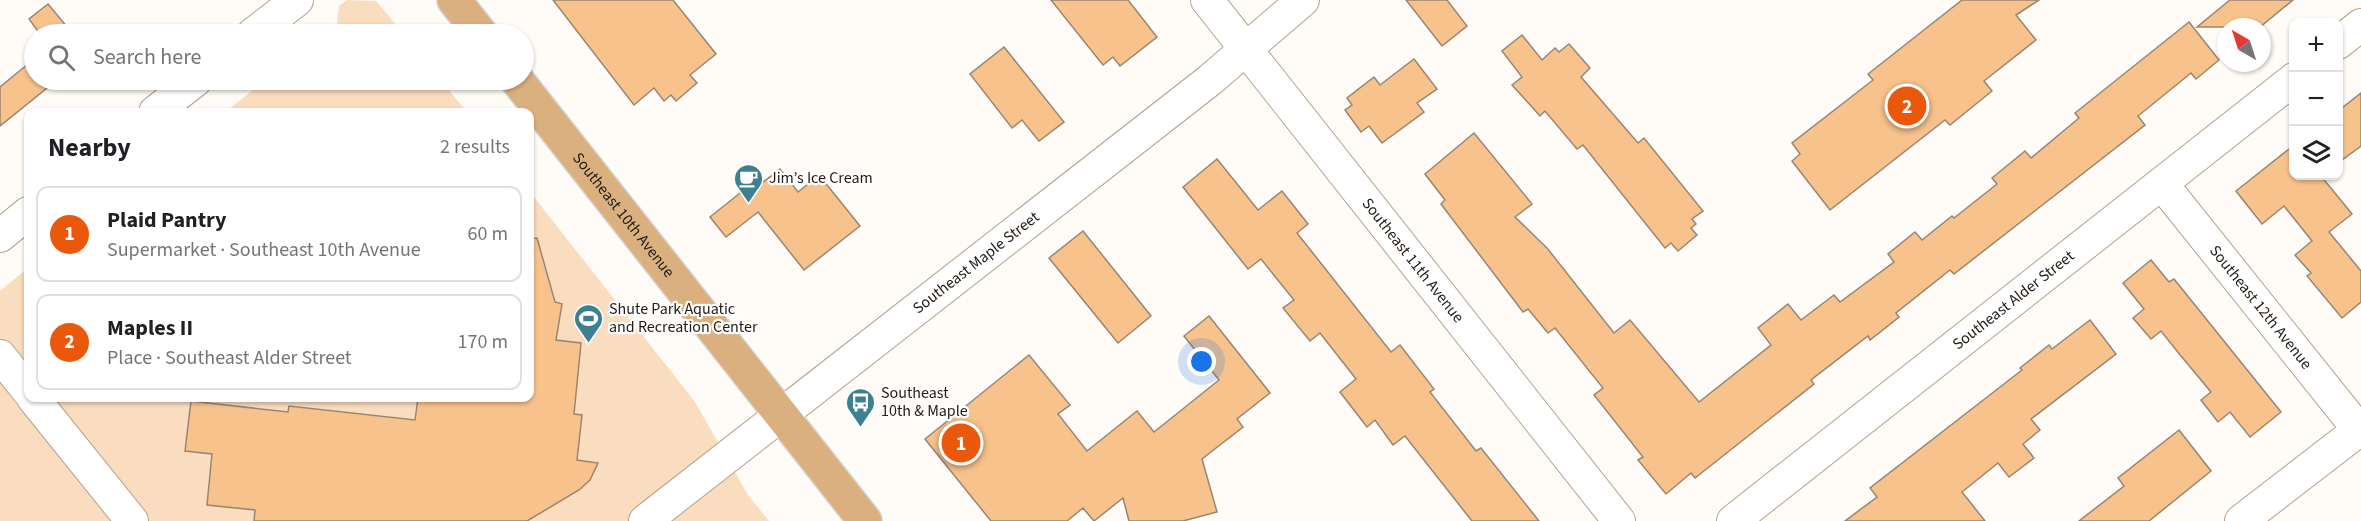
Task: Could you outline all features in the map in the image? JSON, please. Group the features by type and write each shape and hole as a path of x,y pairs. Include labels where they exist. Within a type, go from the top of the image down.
{"main road":[{"path":"454,0 473,24"},
{"name":"Southeast 10th Avenue","path":"525,90 865,521"}],"street":[{"path":"266,24 297,0"},
{"name":"Southeast 11th Avenue","path":"1207,0 1619,521"},
{"name":"Southeast Maple Street","path":"645,521 1210,80 1303,0"},
{"path":"2343,39 2361,25"},
{"name":"Southeast Alder Street","path":"1734,521 2289,83"},
{"path":"160,108 183,90"},
{"name":"Southeast 12th Avenue","path":"2162,184 2359,430 2241,521"},
{"path":"0,236 24,216"},
{"path":"0,356 24,386"},
{"path":"36,402 132,521"}],"shaded area":[{"path":"347,0 376,1 396,24 337,24 339,6"},
{"path":"253,90 448,90 464,108 230,108"},
{"name":"Shute Park Aquatic and Recreation Center","path":"534,197 695,402 748,495 769,521 0,521 0,291 24,271 24,402 534,402"}],"building":[{"path":"553,0 673,0 716,54 690,75 697,83 676,101 671,95 664,101 654,88 634,105"},
{"path":"1051,0 1128,0 1157,37 1120,66 1113,57 1103,65"},
{"path":"1406,0 1447,0 1467,26 1442,46"},
{"path":"1962,0 2039,0 2016,15 2036,40 1984,81 1992,91 1950,125 1945,120 1830,210 1792,161 1800,154 1792,143 1873,80 1868,74"},
{"path":"2230,0 2293,0 2271,18 2217,18 2217,27 2197,27"},
{"path":"48,4 65,24 33,24 29,19"},
{"path":"2189,22 2217,57 2217,62 2196,79 2191,73 2138,116 2145,125 1954,274 1950,270 1896,313 1899,317 1870,340 1868,336 1811,380 1814,384 1695,478 1691,473 1666,494 1638,460 1643,457 1594,395 1603,388 1555,328 1548,333 1528,309 1523,312 1441,204 1445,200 1425,174 1474,133 1532,204 1515,217 1547,248 1614,333 1630,320 1699,402 1771,345 1758,328 1788,304 1801,320 1834,295 1840,302 1894,262 1888,254 1915,232 1922,240 1952,216 1954,218 1997,184 1992,178 2025,151 2031,158 2079,118 2075,113"},
{"path":"1522,35 1542,60 1555,48 1559,52 1569,44 1590,68 1581,77 1638,143 1644,138 1703,211 1692,219 1696,224 1691,228 1697,235 1678,251 1671,243 1665,248 1583,145 1577,149 1545,111 1540,116 1512,85 1522,77 1502,51"},
{"path":"1004,47 1064,122 1039,141 1022,120 1012,128 970,74"},
{"path":"1414,59 1437,89 1417,103 1424,112 1382,143 1369,126 1361,132 1345,110 1352,105 1347,98 1374,77 1380,85"},
{"path":"24,67 24,90 45,90 0,126 0,87"},
{"path":"2361,93 2361,146 2343,159 2343,126 2343,107"},
{"path":"2289,149 2289,180 2324,180 2352,214 2329,232 2361,271 2361,302 2342,318 2307,276 2311,273 2295,255 2312,241 2284,206 2262,224 2236,191"},
{"path":"1217,159 1258,210 1282,191 1308,224 1297,233 1391,352 1400,345 1434,389 1430,392 1476,451 1481,448 1539,521 1472,521 1405,436 1393,445 1375,420 1367,427 1340,392 1356,379 1320,333 1310,341 1283,308 1294,300 1261,259 1248,269 1183,187"},
{"path":"780,169 798,192 819,175 860,226 804,270 758,212 726,237 710,217 750,185 753,190"},
{"path":"1083,231 1151,316 1118,343 1049,258"},
{"path":"534,238 537,238 555,302 562,304 556,340 581,343 574,414 582,415 577,460 598,463 590,480 579,490 527,521 254,521 255,510 207,505 212,454 185,451 191,402 288,412 289,406 415,420 417,402 534,402"},
{"path":"2151,260 2169,282 2174,279 2281,412 2250,437 2230,412 2218,422 2201,400 2211,392 2161,331 2151,339 2133,318 2144,309 2123,283"},
{"path":"1209,316 1270,393 1237,419 1243,427 1202,459 1217,512 1183,521 1129,521 1123,498 1094,521 1083,508 1067,521 991,521 925,439 1029,355 1070,405 1058,414 1087,451 1137,411 1154,432 1219,380 1184,336"},
{"path":"2090,320 2116,354 2031,419 2040,430 2023,444 2034,458 2009,477 1998,463 1962,492 1985,521 1845,521 1877,497 1870,488 2022,370 2020,368 2049,345 2052,349"},
{"path":"2179,430 2211,471 2149,521 2079,521 2124,486 2118,478"}],"place":[{"name":"Maples II","path":"1907,106"},
{"name":"Jim’s Ice Cream","path":"748,204"},
{"name":"Shute Park Aquatic and Recreation Center","path":"588,344"},
{"name":"Southeast 10th & Maple","path":"860,428"},
{"name":"Plaid Pantry","path":"961,443"}]}
